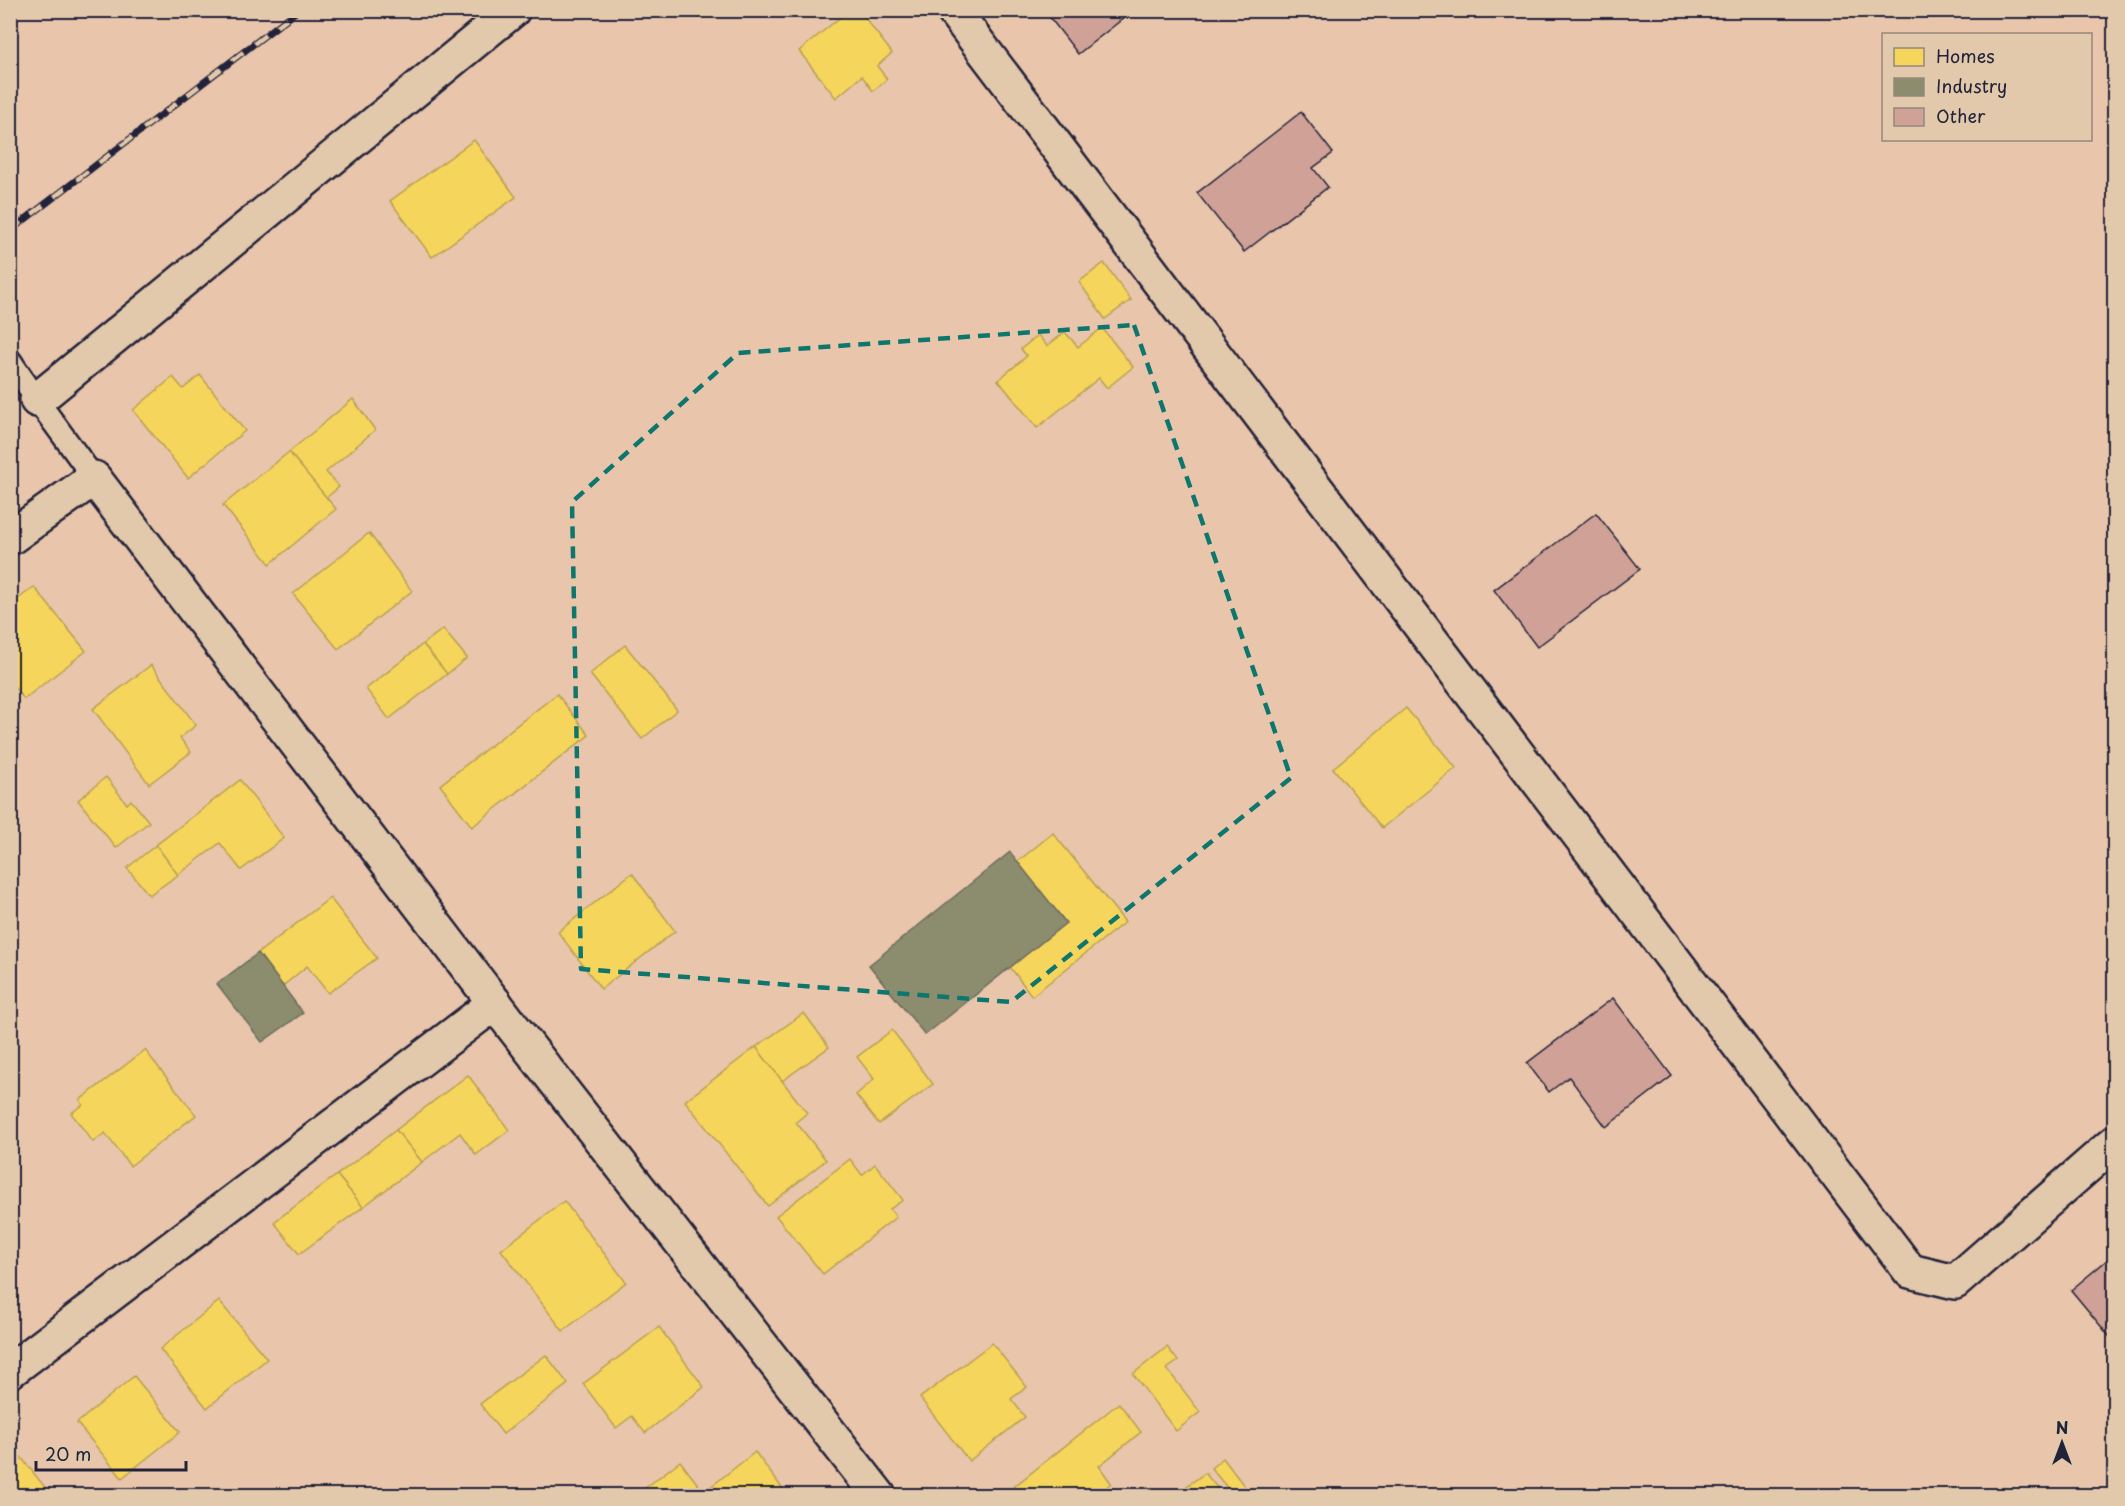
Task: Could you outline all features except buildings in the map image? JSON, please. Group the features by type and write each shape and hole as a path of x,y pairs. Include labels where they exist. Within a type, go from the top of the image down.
{"street":[{"path":"37,400 513,10"},
{"path":"953,10 1910,1271 1954,1282 2115,1143"},
{"path":"10,538 94,478 495,1003 879,1496"},
{"path":"10,1371 495,1003"}],"lane":[{"path":"10,360 94,478"}],"highlighted area":[{"path":"1134,325 1291,778 1011,1002 581,969 572,502 738,353"}],"railway":[{"path":"10,231 298,10"}]}
